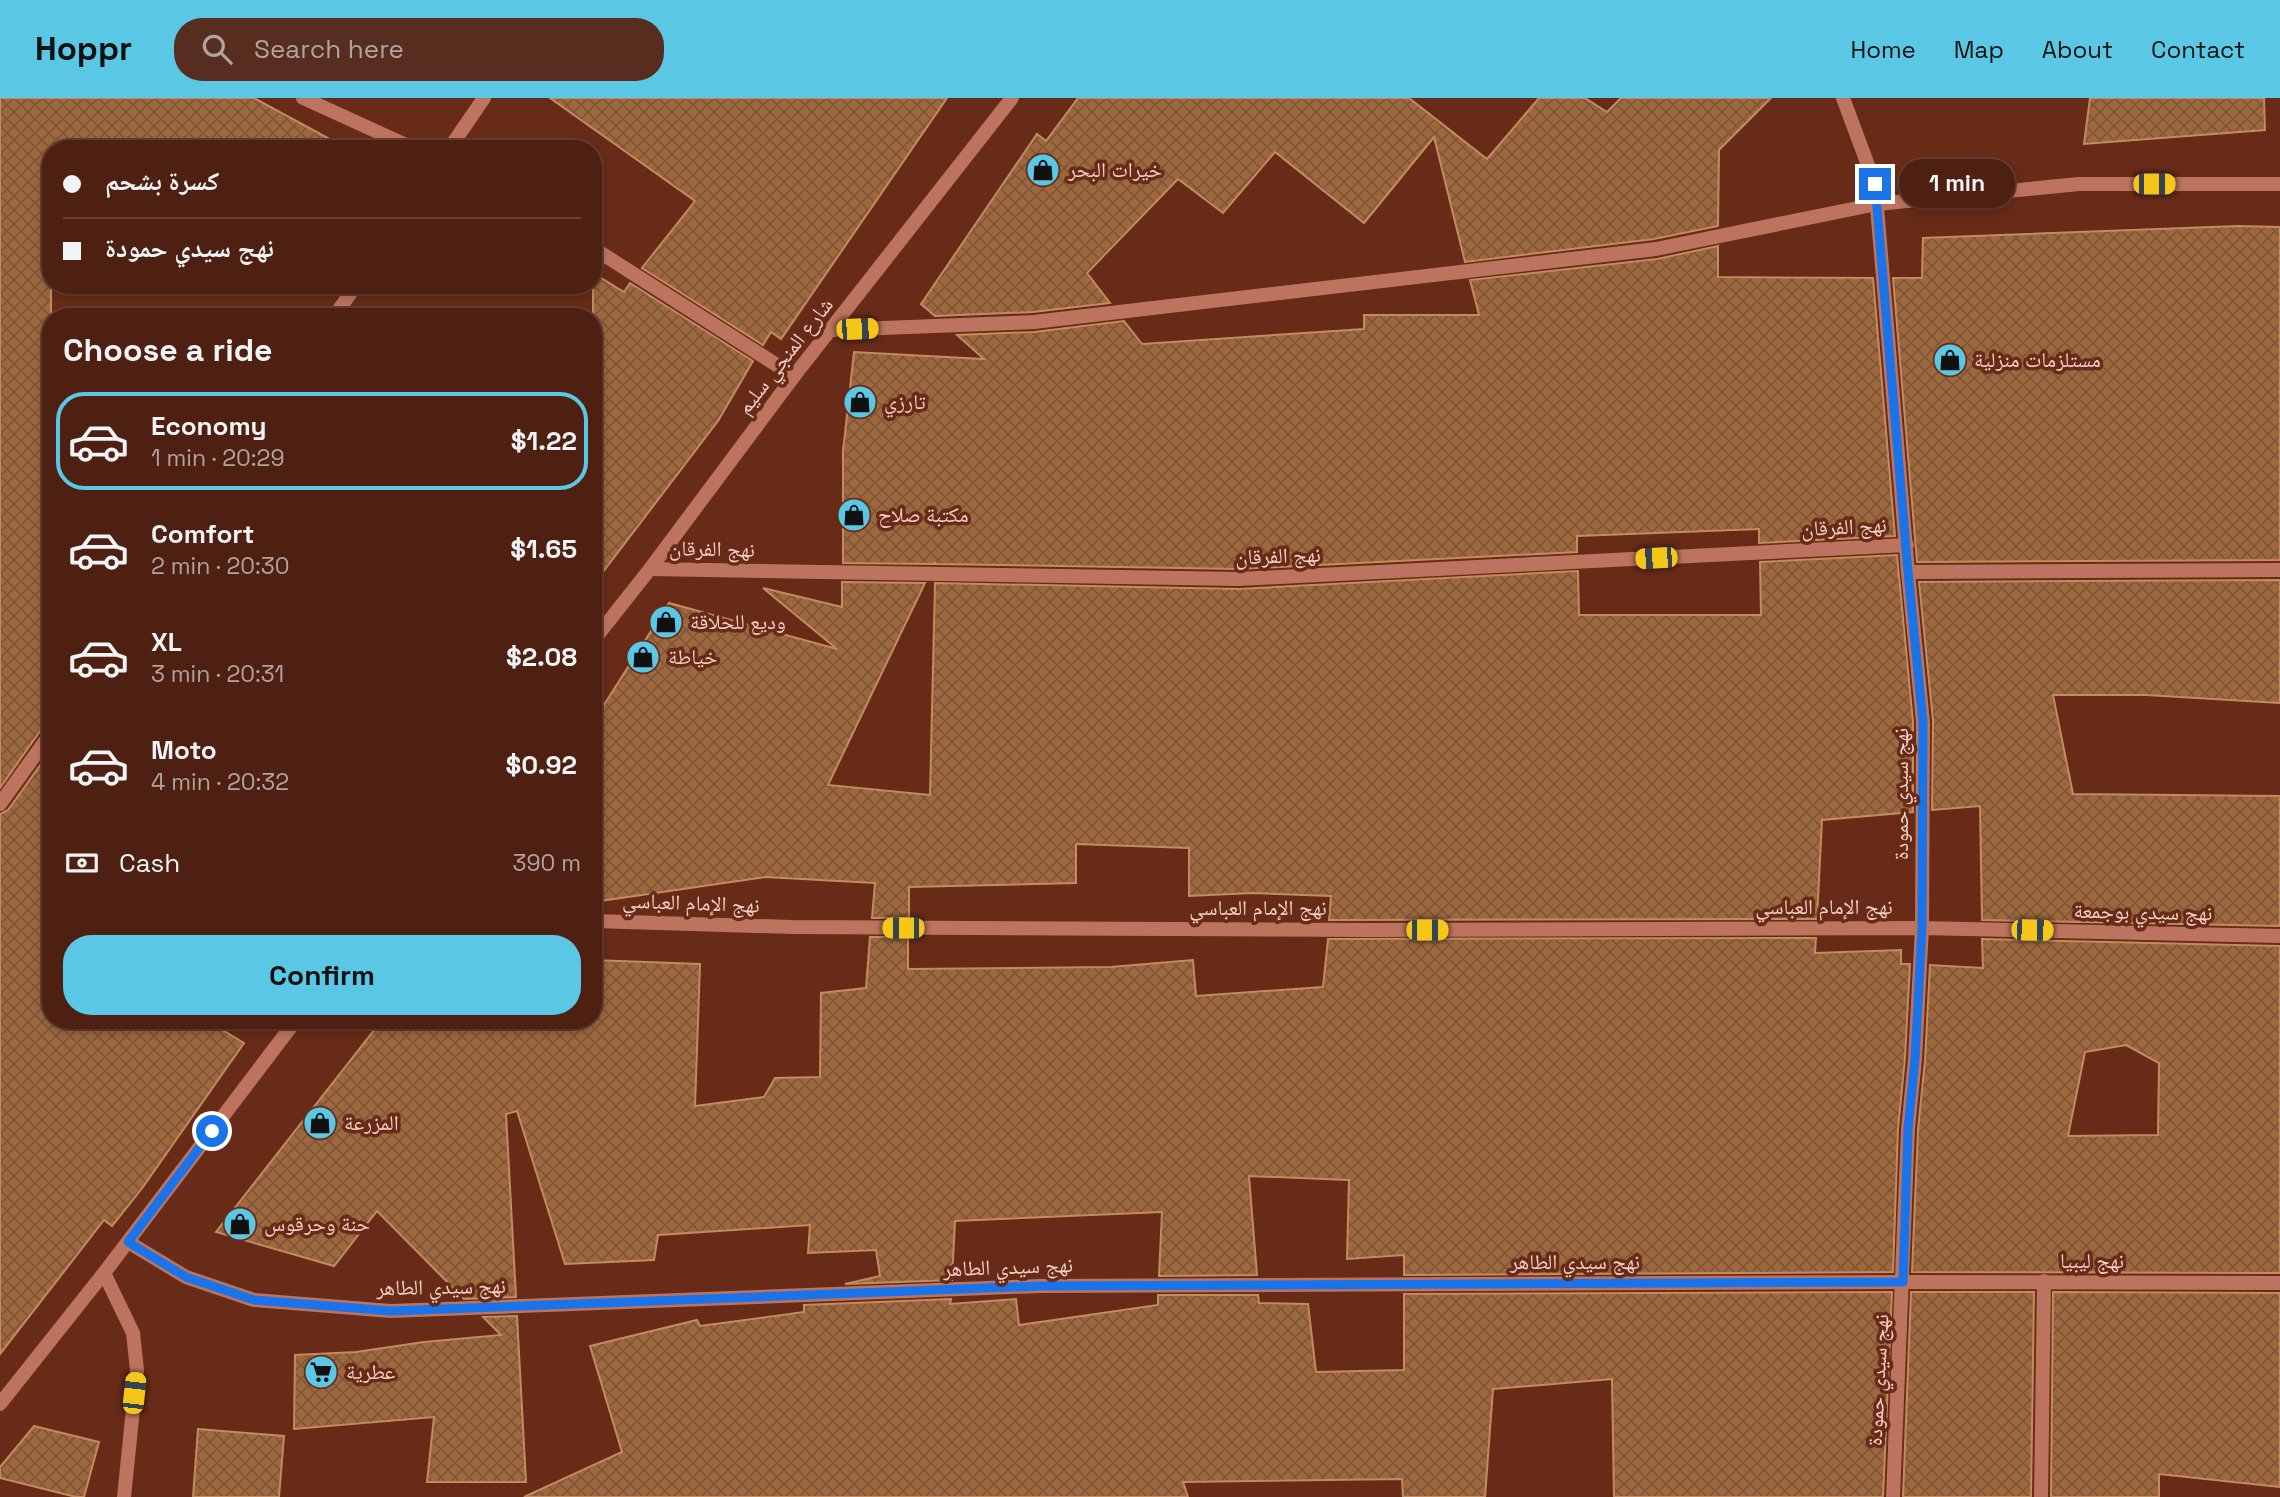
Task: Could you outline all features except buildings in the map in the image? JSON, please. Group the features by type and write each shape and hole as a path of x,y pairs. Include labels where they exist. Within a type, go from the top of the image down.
{"street":[{"path":"303,98 395,140"},
{"path":"455,140 484,98"},
{"name":"شارع المنجي سليم","path":"602,630 794,376 1012,98"},
{"name":"نهج سيدي حمودة","path":"1843,98 1875,184 1923,722 1922,928 1915,1059 1908,1129 1893,1497"},
{"path":"832,330 1034,321 1656,249 1877,204 2079,184 2280,184"},
{"path":"602,254 794,376"},
{"name":"نهج الفرقان","path":"650,569 1239,579 1907,545"},
{"path":"1908,572 2280,570"},
{"path":"0,804 42,746"},
{"name":"نهج الإمام العباسي","path":"602,921 848,928 1922,928"},
{"name":"نهج سيدي بوجمعة","path":"1922,928 2280,936"},
{"path":"0,1404 128,1242 289,1029"},
{"name":"نهج سيدي الطاهر","path":"128,1242 186,1277 254,1300 391,1311 1040,1286 1903,1282"},
{"path":"104,1273 133,1334 137,1370 124,1497"},
{"name":"نهج ليبيا","path":"1903,1282 2280,1283"},
{"path":"2042,1497 2044,1282"}],"place":[{"name":"خيرات البحر","path":"1043,170"},
{"name":"مستلزمات منزلية","path":"1950,360"},
{"name":"تارزي","path":"860,402"},
{"name":"مكتبة صلاح","path":"854,515"},
{"name":"وديع للحلاقة","path":"666,622"},
{"name":"خياطة","path":"643,657"},
{"name":"المزرعة","path":"320,1123"},
{"name":"حنة وحرقوس","path":"240,1224"},
{"name":"عطرية","path":"321,1372"}],"route":[{"path":"212,1131 128,1242 186,1277 254,1300 391,1311 1040,1286 1903,1282 1908,1129 1915,1059 1922,928 1923,722 1875,184"}]}
